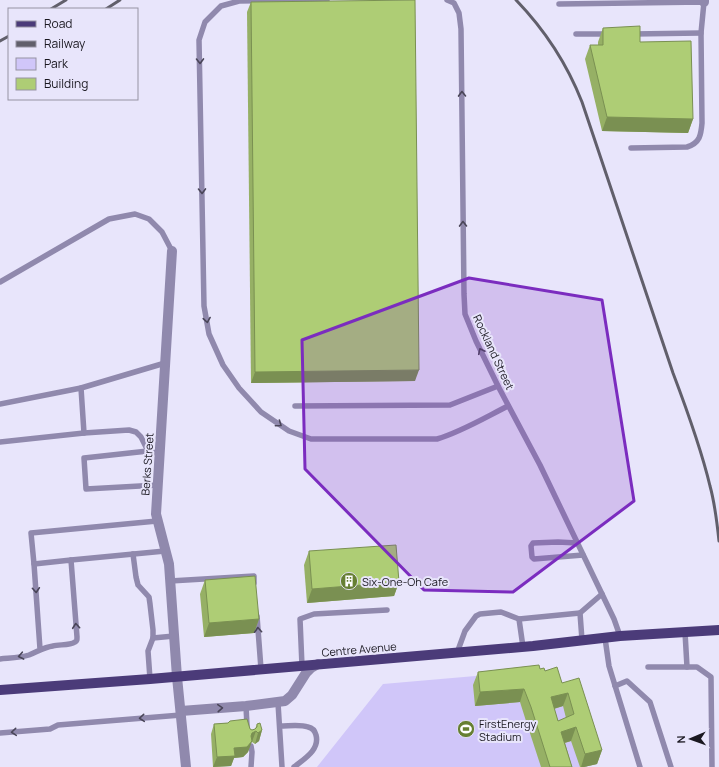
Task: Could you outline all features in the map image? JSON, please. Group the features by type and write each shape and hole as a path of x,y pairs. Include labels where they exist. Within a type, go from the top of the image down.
{"main road":[{"name":"Centre Avenue","path":"0,690 177,677 457,653 620,636 719,630"}],"street":[{"name":"Berks Street","path":"172,251 156,514 168,564 186,767"},
{"path":"181,713 285,701 292,695 311,668 318,664"}],"lane":[{"path":"327,0 239,1 221,6 204,22 199,40 204,306 209,334 223,365 239,388 261,412 288,431 311,439 437,439 456,432 508,406"},
{"name":"Rockland Street","path":"447,0 454,3 459,13 461,29 465,314 476,341 498,386 540,465 614,619 620,636"},
{"path":"558,1 704,1 701,33 701,136 693,145 687,147 631,148"},
{"path":"630,34 701,33"},
{"path":"576,34 615,34"},
{"path":"0,282 109,219 135,214 149,219 154,223 162,232 172,251"},
{"path":"0,404 81,388 166,363"},
{"path":"294,406 450,405 498,386"},
{"path":"81,388 84,433"},
{"path":"0,442 128,430 136,432 141,437 148,451"},
{"path":"158,485 86,489 84,458 148,451 160,454"},
{"path":"40,650 31,533 157,521"},
{"path":"577,543 533,543 531,546 532,557 534,559 583,555"},
{"path":"34,564 165,551"},
{"path":"133,554 138,585 149,597 153,630 153,638 148,651 150,679"},
{"path":"0,659 28,655 52,646 74,643 77,640 71,560"},
{"path":"170,582 254,576 255,591"},
{"path":"457,653 465,630 476,616 480,614 501,612 519,619 580,613 602,594"},
{"path":"256,607 261,669"},
{"path":"302,666 300,619 314,614 387,610"},
{"path":"580,613 582,640"},
{"path":"519,619 522,647"},
{"path":"685,632 687,667"},
{"path":"153,638 174,636"},
{"path":"605,638 608,666 640,767"},
{"path":"648,667 697,667 711,677 712,767"},
{"path":"615,686 627,680 650,702 671,767"},
{"path":"278,703 282,767"},
{"path":"246,706 248,731"},
{"path":"0,733 50,729 58,725 181,713"},
{"path":"280,726 309,727 315,730 317,744 314,750 294,767"},
{"path":"250,767 252,752 251,746"}],"highlighted area":[{"path":"469,278 602,300 634,501 513,592 424,590 305,469 302,340"}],"green space":[{"name":"FirstEnergy Stadium","path":"556,669 565,694 574,691 597,764 587,767 317,767 383,684"}],"building":[{"path":"415,0 419,370 255,372 251,2"},
{"path":"640,26 640,42 691,41 693,119 607,117 590,45 603,45 603,28"},
{"path":"396,545 399,582 312,589 309,551"},
{"path":"255,576 259,619 209,623 205,580"},
{"path":"539,665 540,669 544,668 545,671 557,667 562,683 579,678 602,750 585,754 576,727 561,732 572,767 550,767 524,689 480,692 478,672","holes":["568,693 574,714 558,721 551,697"]},
{"path":"247,719 250,729 255,729 257,724 260,723 262,730 258,733 256,731 252,733 252,741 247,747 234,748 235,756 217,757 214,724"}],"railway":[{"path":"53,8 66,0"},
{"path":"108,8 120,0"},
{"path":"516,0 536,23 554,48 569,74 582,102 698,443 713,500 719,541"},
{"path":"0,41 8,37"}],"place":[{"name":"Six-One-Oh Cafe","path":"349,581"},
{"name":"FirstEnergy Stadium","path":"466,729"}]}
